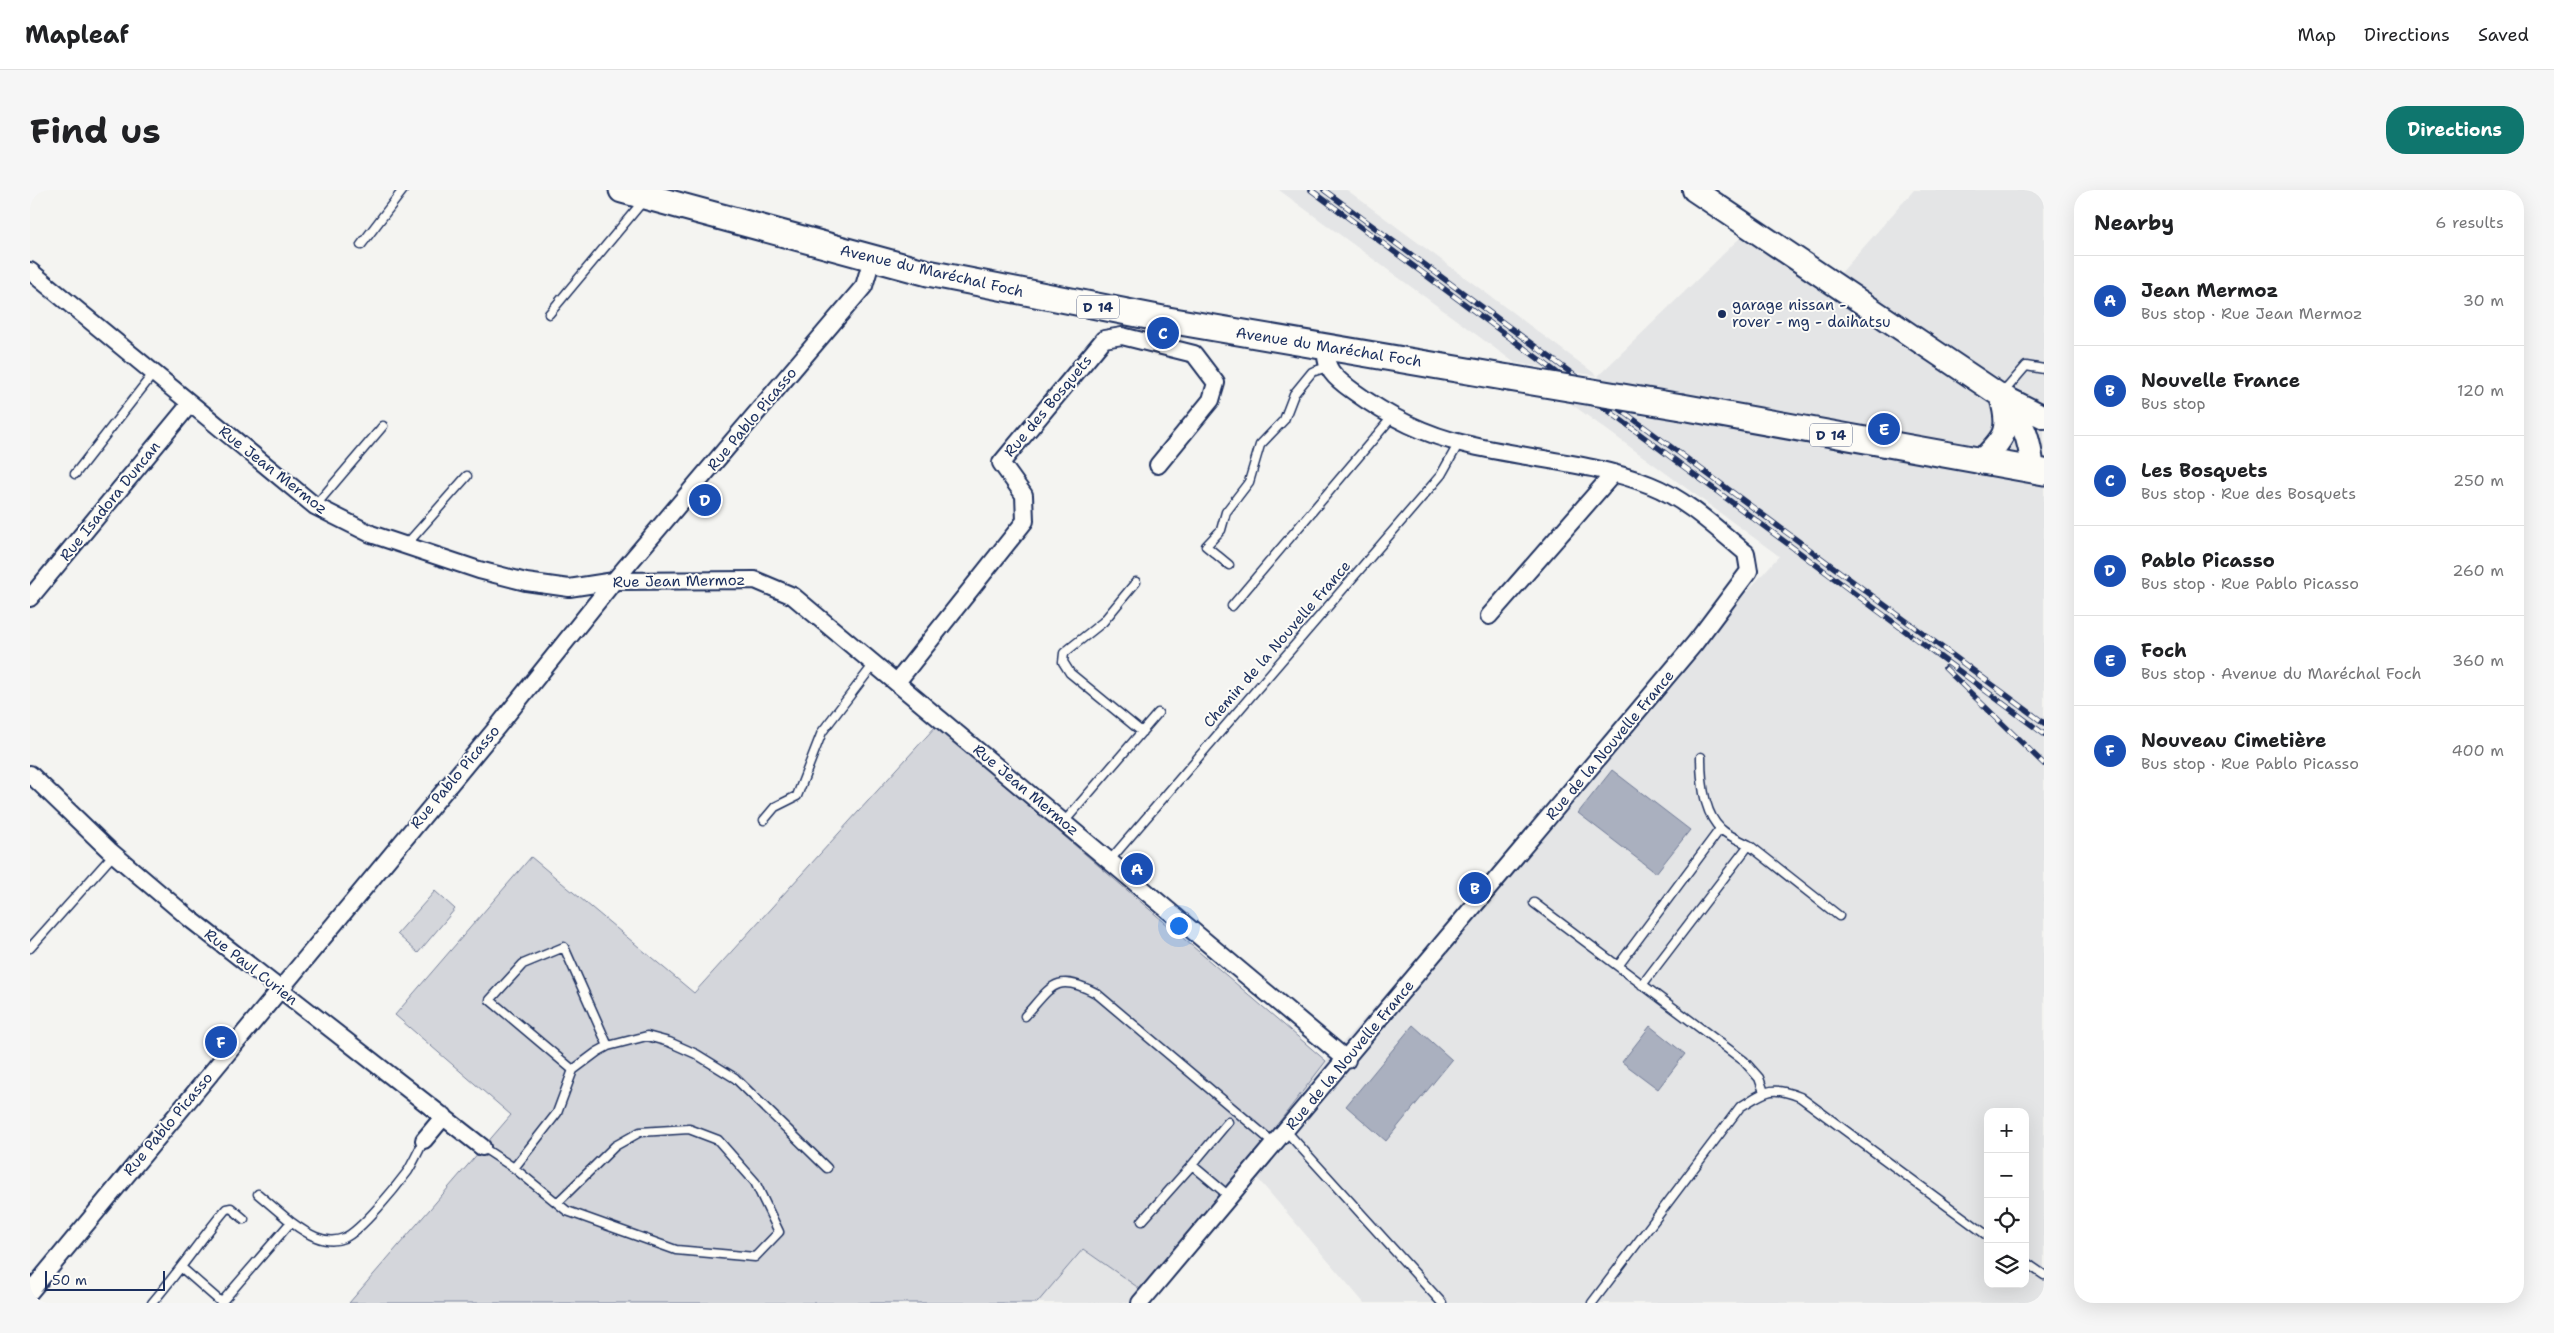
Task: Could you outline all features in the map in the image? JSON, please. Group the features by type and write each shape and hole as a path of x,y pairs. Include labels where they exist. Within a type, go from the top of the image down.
{"main road":[{"name":"Avenue du Maréchal Foch","path":"622,190 928,273 1168,320 1327,356 1509,378 1682,407 2039,472"},
{"path":"1694,190 2001,396 2022,422 2028,434 2039,472"},
{"path":"2001,396 2012,399 2044,417"},
{"path":"1980,462 1999,443 2006,426 2007,418 2001,396"}],"street":[{"name":"Rue Pablo Picasso","path":"30,1292 498,726 614,582 864,286 872,259"},
{"name":"Rue Jean Mermoz","path":"30,271 315,506 347,524 479,570 526,582 569,588 614,582 755,580 793,596 1110,860 1346,1060"},
{"name":"Rue des Bosquets","path":"897,682 1025,521 1024,495 1000,463 1104,340 1122,336 1194,354 1216,383 1211,400 1158,465"},
{"name":"Rue de la Nouvelle France","path":"1140,1303 1695,643 1749,571 1746,553 1697,513 1652,486 1614,473 1458,442 1393,416 1338,380 1327,356"},
{"name":"Rue Isadora Duncan","path":"30,598 190,404"},
{"path":"1489,616 1614,473"},
{"name":"Rue Paul Curien","path":"30,774 114,854 189,918 482,1147"},
{"path":"424,1140 444,1116"}],"lane":[{"path":"361,245 403,190"},
{"path":"549,314 646,197"},
{"path":"1229,565 1206,546 1220,530 1226,512 1249,482 1260,445 1284,420 1294,394 1327,356"},
{"path":"2001,396 2026,366 2044,369"},
{"path":"75,474 153,374"},
{"path":"1232,606 1393,416"},
{"path":"315,506 383,426"},
{"name":"Chemin de la Nouvelle France","path":"1110,860 1441,475 1458,442"},
{"path":"406,545 467,476"},
{"path":"1136,582 1102,622 1064,653 1063,662 1070,673 1142,732"},
{"path":"764,820 775,807 797,796 822,732 874,664"},
{"path":"1064,822 1158,713"},
{"path":"1701,757 1701,780 1707,804 1720,829 1749,845 1839,916"},
{"path":"1618,966 1720,829"},
{"path":"1642,985 1749,845"},
{"path":"30,948 114,854"},
{"path":"1534,903 1744,1061 1760,1078 1764,1092"},
{"path":"573,1070 490,1000 523,964 564,947 608,1046"},
{"path":"1025,1016 1057,984 1066,982 1096,993 1275,1144"},
{"path":"514,1168 557,1113 573,1070 608,1046 647,1036 669,1042 696,1054 734,1078 827,1168"},
{"path":"1592,1303 1740,1107 1764,1092 1781,1089 1800,1097 1984,1233"},
{"path":"1142,1221 1228,1122"},
{"path":"482,1147 514,1168 557,1203 567,1211 676,1250 754,1256 779,1232 755,1182 718,1140 689,1129 640,1132 615,1146 557,1203"},
{"path":"1286,1131 1442,1303"},
{"path":"258,1194 309,1236 327,1240 344,1239 359,1228 408,1170 424,1140"},
{"path":"1192,1165 1229,1196"},
{"path":"152,1303 182,1268 201,1239 226,1209 231,1208 244,1219"},
{"path":"182,1268 221,1303 291,1222"},
{"path":"2029,1265 2044,1275"}],"shaded area":[{"path":"1279,190 1347,190 1598,376 1515,363"},
{"path":"1914,190 2044,190 2044,1303 1364,1303 1246,1165 1326,1061 1779,556 1570,403 1654,418 1598,376 1744,234 1826,290"},
{"path":"936,726 1326,1061 1246,1165 1143,1291 1083,1249 1037,1303 349,1303 511,1115 395,1015 531,857 694,993"},
{"path":"435,891 455,909 418,953 397,934"},
{"path":"1083,1249 1143,1291 1133,1303 1037,1303"}],"water":[{"path":"1612,770 1690,830 1656,873 1578,813"},
{"path":"1413,1025 1452,1060 1386,1141 1346,1106"},
{"path":"1650,1026 1685,1054 1658,1089 1622,1062"}],"railway":[{"path":"1311,190 2044,734"},
{"path":"1324,190 2044,723"},
{"path":"1945,668 2044,764"}],"place":[{"name":"garage nissan - rover - mg - daihatsu","path":"1722,314"},
{"name":"Les Bosquets","path":"1163,333"},
{"name":"Foch","path":"1884,429"},
{"name":"Pablo Picasso","path":"705,500"},
{"name":"Jean Mermoz","path":"1137,869"},
{"name":"Nouvelle France","path":"1475,888"},
{"name":"Nouveau Cimetière","path":"221,1042"}]}
